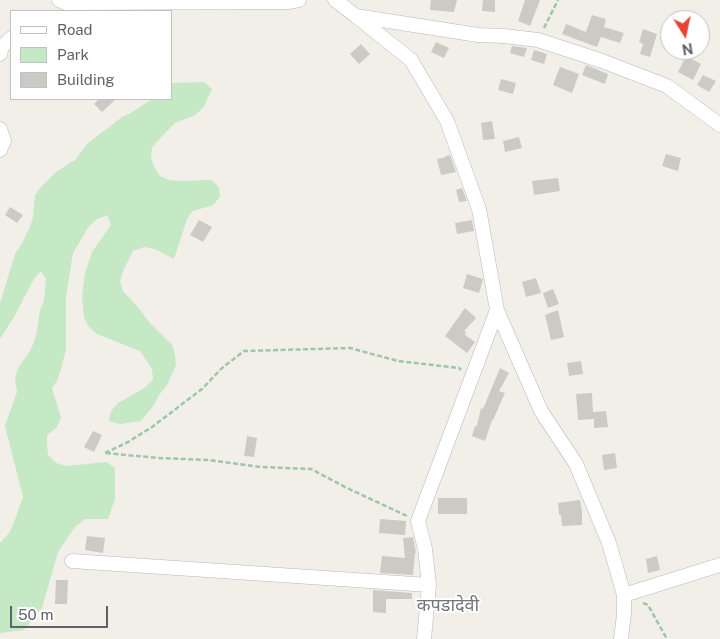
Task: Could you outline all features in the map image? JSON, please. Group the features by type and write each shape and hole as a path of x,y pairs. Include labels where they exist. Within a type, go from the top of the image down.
{"street":[{"path":"59,0 66,3 288,2 299,0"},
{"path":"335,0 411,60 446,121 479,209 497,310 541,411 576,464 609,543 624,595 621,639"},
{"path":"164,10 176,2"},
{"path":"356,16 478,35 538,40 668,86 720,125"},
{"path":"0,54 2,47 10,39"},
{"path":"0,129 4,141 0,150"},
{"path":"424,639 429,585 425,549 418,521 497,310"},
{"path":"72,561 429,585"},
{"path":"624,595 720,565"}],"path":[{"path":"538,40 558,0"},
{"path":"418,521 311,469 261,467 209,460 105,453 128,442 152,426 202,389 222,368 244,351 350,348 398,361 459,368 472,378"},
{"path":"624,595 648,605 666,639"}],"green space":[{"path":"204,82 212,89 203,108 195,115 175,123 152,147 151,157 154,167 160,176 169,180 211,180 219,187 220,197 213,205 193,211 187,219 174,259 155,249 144,247 133,251 120,282 123,291 150,323 172,345 176,365 167,385 141,421 120,424 109,421 111,411 118,403 146,387 153,379 152,369 140,351 97,334 89,327 84,317 82,296 85,273 92,252 111,225 107,215 97,219 89,226 73,253 66,297 66,349 58,379 52,388 61,418 56,428 47,435 47,445 48,455 56,463 66,466 107,462 115,468 115,499 108,519 85,519 75,527 58,552 42,608 24,630 0,633 0,543 10,532 23,497 5,426 17,392 15,378 18,368 34,342 40,310 44,300 46,280 41,271 34,279 0,339 0,303 15,254 30,227 35,195 42,186 56,172 75,160 88,143 122,117 150,100 172,100 172,83"}],"building":[{"path":"431,0 457,0 454,12 430,10"},
{"path":"483,0 495,0 495,12 482,11"},
{"path":"525,0 540,0 530,26 518,21"},
{"path":"592,15 606,19 604,27 624,33 620,43 601,37 597,47 562,34 566,24 586,32"},
{"path":"643,29 657,34 650,57 640,54 643,44 639,42"},
{"path":"436,42 449,48 444,58 431,52"},
{"path":"361,44 370,54 359,64 350,54"},
{"path":"512,46 527,48 524,57 510,53"},
{"path":"534,50 547,54 544,64 531,60"},
{"path":"684,60 694,60 701,64 693,80 678,72"},
{"path":"586,65 608,74 605,84 582,75"},
{"path":"560,67 579,74 572,93 553,85"},
{"path":"703,75 716,81 709,92 697,85"},
{"path":"501,79 516,83 513,94 498,90"},
{"path":"98,100 115,100 102,112 94,104"},
{"path":"492,121 495,139 483,140 481,123"},
{"path":"519,137 522,148 505,152 503,141"},
{"path":"666,154 681,158 678,171 662,166"},
{"path":"450,155 456,172 441,175 437,159"},
{"path":"558,178 560,191 534,195 532,181"},
{"path":"462,188 467,201 459,202 456,190"},
{"path":"10,207 23,215 17,223 5,215"},
{"path":"199,220 212,227 203,242 190,235"},
{"path":"472,220 474,231 457,234 455,223"},
{"path":"467,274 483,279 479,293 463,288"},
{"path":"536,278 541,293 526,297 522,282"},
{"path":"553,289 559,304 548,308 543,293"},
{"path":"465,308 476,318 464,331 466,332 465,335 475,342 467,353 445,336"},
{"path":"558,310 564,337 551,340 545,315"},
{"path":"581,361 583,374 569,376 567,363"},
{"path":"500,368 509,373 499,391 505,393 492,420 485,441 472,436 475,426 477,426 481,408 483,409"},
{"path":"592,393 593,412 606,411 608,427 594,428 594,419 578,420 576,394"},
{"path":"93,431 102,435 94,452 84,447"},
{"path":"247,436 257,438 254,457 244,456"},
{"path":"615,453 617,468 604,470 602,455"},
{"path":"438,498 467,498 467,514 438,514"},
{"path":"580,500 582,525 562,526 558,503"},
{"path":"380,519 406,521 405,535 379,533"},
{"path":"87,536 105,538 103,553 85,550"},
{"path":"413,537 416,553 413,575 380,573 382,556 405,558 403,538"},
{"path":"657,556 660,570 648,573 646,559"},
{"path":"56,580 68,580 67,604 55,604"},
{"path":"373,590 412,593 412,599 386,599 386,613 373,612"}],"district":[{"name":"कपडादेवी","path":"448,605"}]}
